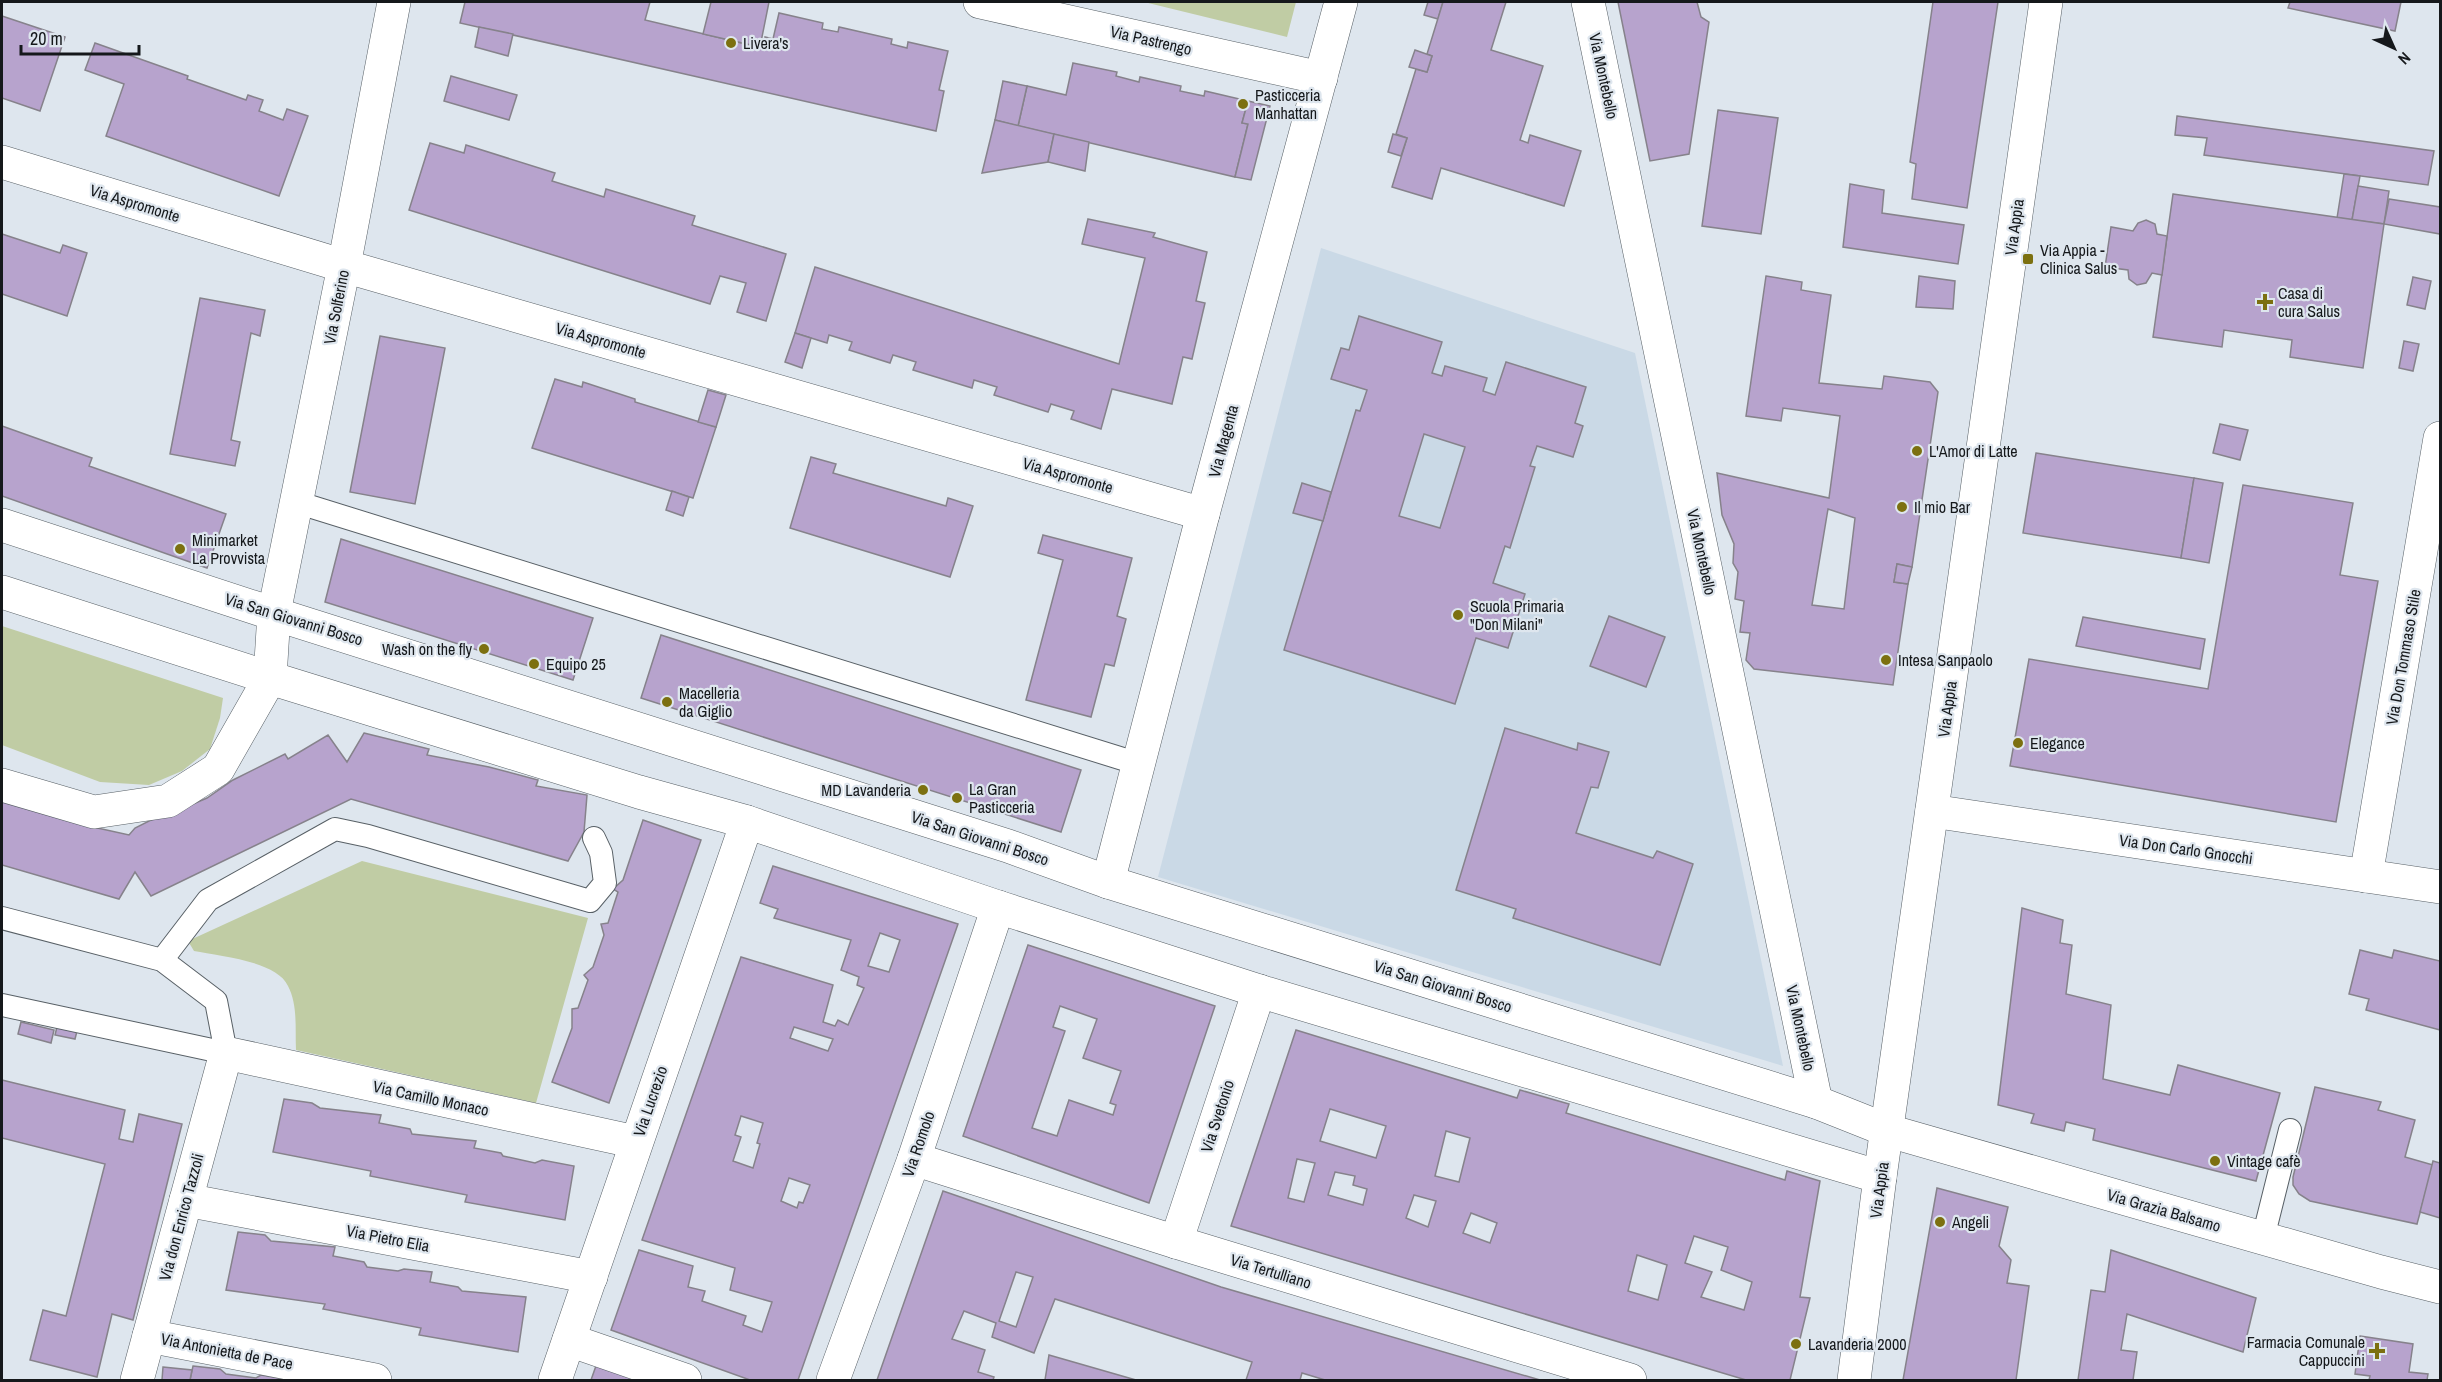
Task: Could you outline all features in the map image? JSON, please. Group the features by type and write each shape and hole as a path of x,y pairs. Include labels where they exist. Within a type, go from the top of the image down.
{"street":[{"name":"Via Solferino","path":"270,678 274,613 344,266 394,2"},
{"name":"Via Pastrengo","path":"980,2 1042,8 1321,78"},
{"name":"Via Magenta","path":"1108,882 1203,514 1341,2"},
{"name":"Via Montebello","path":"1588,2 1816,1102"},
{"name":"Via Appia","path":"1854,1380 1880,1177 1889,1131 2046,2"},
{"name":"Via Aspromonte","path":"2,162 344,266 1203,514"},
{"name":"Via Don Tommaso Stile","path":"2366,876 2440,438"},
{"name":"Via San Giovanni Bosco","path":"2,525 1008,846 1108,882 1816,1102 1889,1131"},
{"path":"2,592 270,678 628,788 747,822 998,907 1259,991 1880,1177"},
{"path":"2,785 94,812 168,801 218,769 270,678"},
{"name":"Via Don Carlo Gnocchi","path":"1932,811 2440,887"},
{"name":"Via Lucrezio","path":"555,1380 747,822"},
{"name":"Via Romolo","path":"833,1380 914,1159 998,907"},
{"name":"Via Svetonio","path":"1176,1242 1259,991"},
{"name":"Via Camillo Monaco","path":"226,1053 636,1142"},
{"name":"Via don Enrico Tazzoli","path":"137,1380 226,1053"},
{"name":"Via Grazia Balsamo","path":"1889,1131 2440,1287"},
{"name":"Via Tertulliano","path":"914,1159 1176,1242 1630,1380"},
{"name":"Via Pietro Elia","path":"186,1200 591,1277"},
{"name":"Via Antonietta de Pace","path":"149,1336 375,1380"},
{"path":"569,1340 685,1380"}],"lane":[{"path":"296,502 1138,764"},
{"path":"162,960 208,900 335,829 368,836 590,901 605,882 601,853 594,837"},
{"path":"2,918 162,960 216,1001 226,1053 2,1005"},
{"path":"2263,1238 2290,1130"}],"shaded area":[{"name":"Scuola Primaria \"Don Milani\"","path":"1321,248 1635,353 1783,1066 1158,877"}],"green space":[{"path":"1144,2 1296,2 1287,37"},
{"path":"2,626 223,698 220,718 210,749 182,771 149,785 100,782 2,745"},
{"path":"362,861 588,918 536,1103 296,1050 293,1001 288,986 282,978 260,965 194,951 188,941"}],"building":[{"path":"465,2 650,2 645,20 763,48 765,37 773,39 779,13 823,23 822,29 838,32 839,27 892,39 891,44 907,48 908,42 948,51 939,90 944,91 936,131 460,23"},
{"path":"711,2 769,2 760,47 703,34"},
{"path":"1428,2 1443,2 1438,19 1424,15"},
{"path":"1443,2 1506,2 1491,50 1543,66 1520,140 1528,143 1530,135 1581,151 1564,206 1441,168 1432,199 1392,187 1407,138 1396,134 1416,69 1427,72 1432,56 1427,54"},
{"path":"1618,2 1697,2 1701,17 1709,22 1689,154 1650,161"},
{"path":"1933,2 1998,2 1967,208 1912,199 1916,164 1910,162"},
{"path":"2290,2 2401,2 2395,31 2288,8"},
{"path":"2,16 65,37 40,111 2,98"},
{"path":"479,27 513,34 508,56 475,47"},
{"path":"95,43 188,76 187,79 246,100 248,95 263,100 259,111 283,120 287,109 308,116 279,196 106,136 124,84 85,70"},
{"path":"1415,50 1432,56 1427,72 1409,67"},
{"path":"1073,63 1117,72 1116,76 1139,82 1140,77 1181,86 1180,91 1204,96 1205,91 1248,101 1242,123 1248,124 1235,177 1018,126 1027,86 1066,95"},
{"path":"451,76 517,95 509,120 444,101"},
{"path":"1003,81 1027,86 1018,126 995,120"},
{"path":"1248,101 1270,106 1251,180 1235,177 1248,124 1242,123"},
{"path":"1718,110 1778,118 1761,234 1702,226"},
{"path":"2177,116 2434,151 2428,185 2204,155 2207,138 2175,135"},
{"path":"995,120 1054,134 1048,162 982,173"},
{"path":"1054,134 1089,142 1085,171 1048,162"},
{"path":"1393,134 1407,138 1401,156 1388,152"},
{"path":"430,143 464,153 466,145 555,173 552,181 604,197 606,189 695,216 692,225 786,254 766,321 737,312 746,283 720,276 710,304 409,210"},
{"path":"2344,174 2360,176 2352,220 2337,218"},
{"path":"1850,184 1884,190 1882,213 1964,225 1958,264 1843,247"},
{"path":"2358,186 2389,191 2384,224 2352,220"},
{"name":"Casa di cura Salus","path":"2173,194 2384,224 2363,368 2290,357 2292,340 2224,330 2222,347 2153,337"},
{"path":"2389,199 2440,207 2440,234 2384,224"},
{"path":"1088,219 1155,233 1153,237 1207,252 1196,301 1205,303 1192,359 1183,357 1172,404 1112,389 1101,429 1071,419 1074,411 1051,404 1048,412 994,395 997,387 974,380 972,388 913,370 916,362 893,355 890,363 849,350 852,342 829,335 827,343 795,333 815,267 1119,364 1145,258 1082,244"},
{"path":"2146,220 2155,224 2157,234 2167,236 2162,275 2152,273 2146,283 2137,285 2129,279 2128,270 2105,267 2111,227 2133,231 2138,223"},
{"path":"2,234 60,253 63,245 87,253 67,316 2,294"},
{"path":"1766,276 1802,282 1801,290 1831,295 1819,383 1882,389 1884,376 1930,382 1938,392 1912,567 1897,564 1894,582 1908,584 1893,685 1754,669 1746,660 1750,633 1740,632 1744,601 1735,599 1738,572 1733,563 1734,544 1722,515 1717,473 1829,498 1840,416 1783,408 1781,421 1746,416","holes":["1828,509 1855,518 1844,609 1812,605"]},
{"path":"1919,276 1955,281 1953,309 1916,307"},
{"path":"2413,277 2431,281 2425,309 2407,305"},
{"path":"200,298 265,310 260,336 251,333 231,440 240,442 235,466 170,454"},
{"path":"1359,316 1442,342 1432,373 1442,376 1445,366 1487,378 1483,391 1495,395 1506,362 1586,387 1575,423 1583,426 1573,457 1537,446 1530,466 1535,467 1510,548 1505,546 1493,583 1525,594 1508,648 1476,638 1455,704 1284,650 1356,410 1360,411 1367,390 1331,379 1341,348 1349,350","holes":["1424,434 1465,447 1440,528 1399,516"]},
{"path":"795,333 811,338 802,368 785,362"},
{"path":"380,336 445,348 415,504 350,492"},
{"path":"2404,341 2419,344 2413,371 2399,368"},
{"path":"555,379 582,387 583,382 635,399 635,402 716,427 693,498 532,448"},
{"path":"708,390 726,395 716,427 698,422"},
{"path":"2220,424 2248,430 2240,460 2213,453"},
{"path":"2,426 92,458 89,466 226,514 207,568 2,496"},
{"path":"2036,453 2194,478 2181,558 2023,533"},
{"path":"811,457 836,464 833,473 946,506 948,498 973,506 950,577 790,528"},
{"path":"2194,478 2223,483 2209,563 2181,558"},
{"path":"1302,483 1331,492 1323,521 1293,513"},
{"path":"2243,485 2353,503 2340,575 2378,581 2336,822 2010,766 2029,659 2208,689"},
{"path":"672,491 689,497 683,516 666,510"},
{"path":"1043,535 1132,558 1117,616 1126,619 1114,666 1105,664 1091,717 1026,700 1063,560 1038,553"},
{"path":"341,539 593,618 573,680 325,602"},
{"path":"1897,564 1912,567 1908,584 1894,582"},
{"path":"1609,616 1665,637 1646,687 1590,666"},
{"path":"2083,617 2205,639 2200,669 2076,646"},
{"path":"661,635 1081,770 1061,832 641,698"},
{"path":"1505,728 1577,750 1578,743 1609,752 1598,788 1591,787 1576,833 1653,858 1657,851 1693,864 1660,965 1513,918 1516,909 1456,890"},
{"path":"364,733 429,749 427,755 489,767 538,780 536,786 587,795 584,832 568,861 351,799 151,896 135,872 119,899 2,865 2,799 93,827 129,835 135,828 183,804 184,808 207,798 233,780 285,754 288,759 328,735 347,762"},
{"path":"643,820 701,840 609,1103 552,1082 572,1028 572,1009 578,1008 588,980 584,975 593,967 604,935 601,924 608,923 618,892 613,889 623,880"},
{"path":"773,866 958,924 798,1380 750,1380 611,1330 639,1250 693,1266 688,1287 705,1291 702,1301 746,1316 743,1325 762,1332 772,1302 730,1290 735,1268 642,1240 741,957 833,985 823,1022 835,1026 838,1020 848,1025 864,988 857,985 859,977 841,970 851,940 774,918 778,909 760,903","holes":["880,933 900,940 889,972 868,966","794,1027 833,1039 828,1051 790,1038","741,1116 763,1123 753,1168 733,1161 741,1137 735,1135","789,1178 810,1185 803,1203 799,1202 797,1208 781,1201"]},
{"path":"2022,908 2063,920 2060,943 2072,945 2066,994 2111,1005 2103,1079 2170,1095 2178,1065 2280,1093 2256,1181 2093,1140 2095,1129 2066,1122 2064,1131 2031,1123 2034,1114 1998,1105"},
{"path":"1028,945 1215,1006 1149,1203 963,1136","holes":["1060,1006 1097,1019 1083,1058 1121,1071 1110,1103 1116,1105 1113,1115 1069,1100 1057,1136 1032,1128 1065,1031 1053,1027"]},
{"path":"2360,950 2392,958 2394,950 2440,961 2440,1030 2366,1010 2369,999 2349,994"},
{"path":"21,1022 54,1030 51,1043 18,1034"},
{"path":"57,1027 77,1031 75,1039 55,1035"},
{"path":"1296,1030 1517,1098 1520,1090 1569,1104 1566,1113 1785,1180 1787,1171 1820,1181 1800,1297 1810,1298 1790,1380 1746,1380 1231,1226","holes":["1330,1109 1386,1126 1376,1158 1320,1141","1446,1131 1470,1138 1459,1182 1435,1176","1297,1159 1315,1163 1304,1202 1288,1198","1335,1172 1355,1176 1353,1185 1367,1189 1363,1205 1328,1195","1414,1195 1436,1201 1428,1227 1406,1218","1471,1213 1497,1223 1490,1243 1463,1233","1694,1236 1728,1247 1721,1270 1752,1282 1744,1310 1701,1297 1712,1272 1685,1263","1637,1255 1667,1265 1658,1300 1628,1291"]},
{"path":"2,1080 125,1110 119,1139 133,1142 139,1114 182,1124 133,1320 112,1314 97,1377 30,1360 43,1310 66,1316 105,1164 2,1138"},
{"path":"2315,1087 2381,1102 2378,1110 2415,1120 2405,1157 2433,1165 2417,1224 2310,1201 2299,1194 2293,1185 2293,1177"},
{"path":"284,1099 312,1103 320,1108 381,1115 379,1123 410,1129 412,1134 476,1141 474,1148 501,1153 503,1156 535,1163 542,1160 574,1166 565,1220 465,1202 467,1195 370,1176 371,1171 273,1152"},
{"path":"2433,1161 2440,1163 2440,1218 2420,1212"},
{"path":"1937,1188 2008,1207 1999,1246 2011,1260 2007,1283 2029,1286 2016,1380 1903,1380"},
{"path":"943,1191 1221,1287 1540,1380 1325,1380 1302,1373 1300,1380 1246,1380 1252,1362 1055,1299 1034,1353 992,1337 996,1323 964,1311 952,1339 985,1350 978,1372 994,1377 993,1380 877,1380","holes":["1016,1272 1033,1277 1016,1327 999,1321"]},
{"path":"238,1232 265,1235 271,1241 335,1247 333,1256 364,1262 367,1267 432,1272 430,1282 458,1287 462,1291 526,1297 518,1352 419,1335 421,1328 323,1309 325,1304 226,1290"},
{"path":"2111,1250 2256,1298 2243,1352 2127,1314 2121,1350 2137,1352 2133,1380 2078,1380 2091,1290 2105,1292"},
{"path":"2360,1336 2413,1344 2409,1372 2428,1374 2427,1380 2369,1380 2370,1376 2355,1374"},
{"path":"1049,1355 1136,1380 1045,1380"},
{"path":"597,1363 649,1380 591,1380"},
{"path":"193,1366 220,1369 226,1374 256,1378 261,1375 290,1380 190,1380"},
{"path":"163,1367 192,1370 190,1380 162,1380"}],"place":[{"name":"Livera's","path":"731,43"},
{"name":"Pasticceria Manhattan","path":"1243,104"},
{"name":"Via Appia - Clinica Salus","path":"2028,259"},
{"name":"Casa di cura Salus","path":"2265,302"},
{"name":"L'Amor di Latte","path":"1917,451"},
{"name":"Il mio Bar","path":"1902,507"},
{"name":"Minimarket La Provvista","path":"180,549"},
{"name":"Scuola Primaria \"Don Milani\"","path":"1458,615"},
{"name":"Wash on the fly","path":"484,649"},
{"name":"Intesa Sanpaolo","path":"1886,660"},
{"name":"Equipo 25","path":"534,664"},
{"name":"Macelleria da Giglio","path":"667,702"},
{"name":"Elegance","path":"2018,743"},
{"name":"MD Lavanderia","path":"923,790"},
{"name":"La Gran Pasticceria","path":"957,798"},
{"name":"Vintage cafè","path":"2215,1161"},
{"name":"Angeli","path":"1940,1222"},
{"name":"Lavanderia 2000","path":"1796,1344"},
{"name":"Farmacia Comunale Cappuccini","path":"2377,1351"}]}
